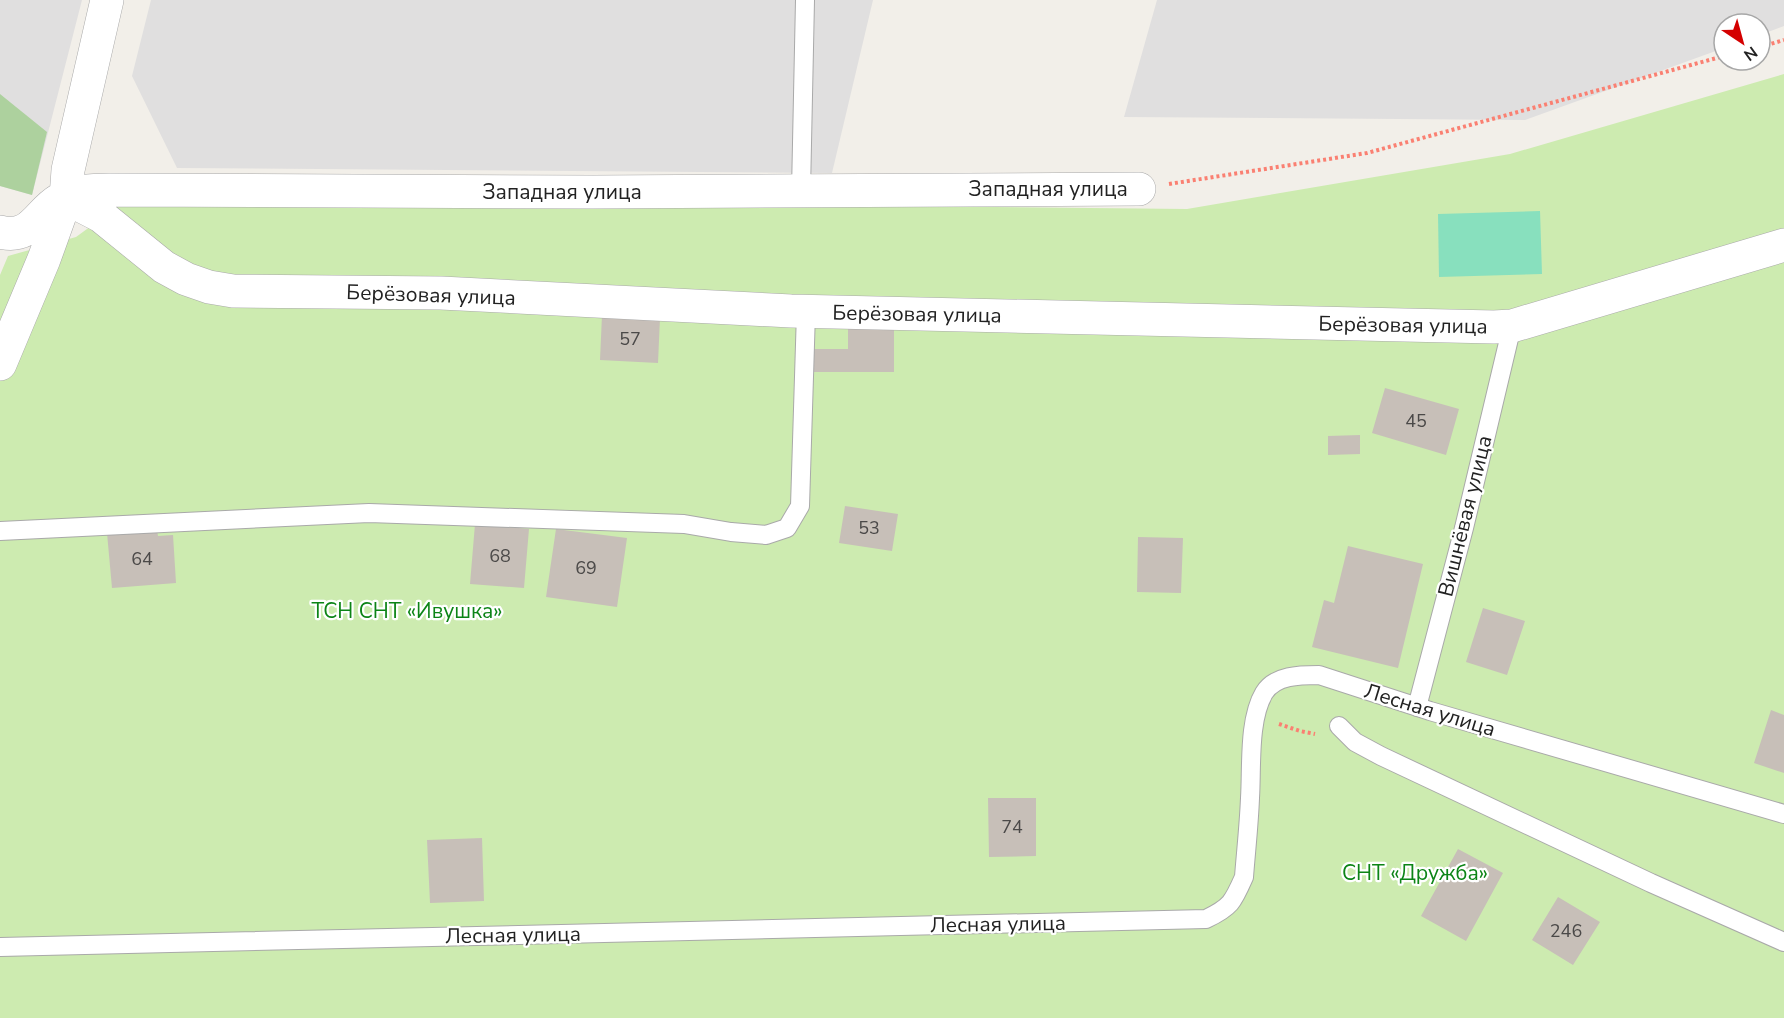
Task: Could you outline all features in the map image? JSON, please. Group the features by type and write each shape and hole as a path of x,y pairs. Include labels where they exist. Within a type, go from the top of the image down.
{"street":[{"path":"0,364 44,259 66,198 68,170 106,0"},
{"name":"Западная улица","path":"0,232 7,234 25,231 58,200 85,191 109,190 570,192 1139,189"},
{"name":"Берёзовая улица","path":"66,198 101,216 164,267 186,279 209,287 233,291 441,293 806,312 1512,326 1784,245"}],"lane":[{"path":"801,191 805,0"},
{"path":"0,531 369,513 684,524 766,535 787,528 800,506 806,312"},
{"name":"Вишнёвая улица","path":"1417,707 1464,528 1512,326"},
{"name":"Лесная улица","path":"0,946 1206,919 1226,909 1244,877 1253,734 1265,692 1281,679 1299,675 1318,675 1417,707 1784,814"},
{"path":"1344,731 1355,742 1381,756 1651,883 1784,942"}],"path":[{"path":"1139,189 1367,153 1712,59"},
{"path":"1257,715 1300,731 1325,736 1344,731"}],"shaded area":[{"path":"0,0 82,0 32,195 0,186"},
{"path":"151,0 873,0 832,173 177,168 132,76"},
{"path":"1157,0 1784,0 1784,26 1772,30 1772,12 1712,12 1712,52 1525,120 1124,117"}],"green space":[{"name":"ТСН СНТ «Ивушка»","path":"1784,74 1784,1018 0,1018 0,275 8,256 76,237 120,205 807,205 1187,209 1510,154"},
{"path":"0,94 47,132 32,195 0,186"},
{"path":"1540,211 1542,274 1439,277 1438,214"}],"building":[{"path":"602,315 660,318 658,363 600,360"},
{"path":"848,319 894,320 894,372 814,372 814,349 848,349"},
{"path":"1385,388 1459,409 1446,455 1372,433"},
{"path":"1360,435 1360,454 1328,455 1328,436"},
{"path":"845,506 898,514 892,551 839,543"},
{"path":"475,524 529,529 524,588 470,584"},
{"path":"157,529 158,536 173,535 176,583 112,588 107,533"},
{"path":"556,529 627,538 617,607 546,597"},
{"path":"1138,537 1183,538 1181,593 1137,592"},
{"path":"1348,546 1423,564 1398,668 1312,647 1324,600 1334,603"},
{"path":"1483,608 1525,621 1507,675 1466,662"},
{"path":"1771,710 1784,715 1784,773 1754,763"},
{"path":"988,798 1036,798 1036,856 989,857"},
{"path":"482,838 484,901 430,903 427,840"},
{"path":"1458,849 1503,873 1466,941 1421,916"},
{"path":"1558,897 1600,922 1573,965 1532,940"}],"park label":[{"name":"СНТ «Дружба»","path":"1415,873"}]}
